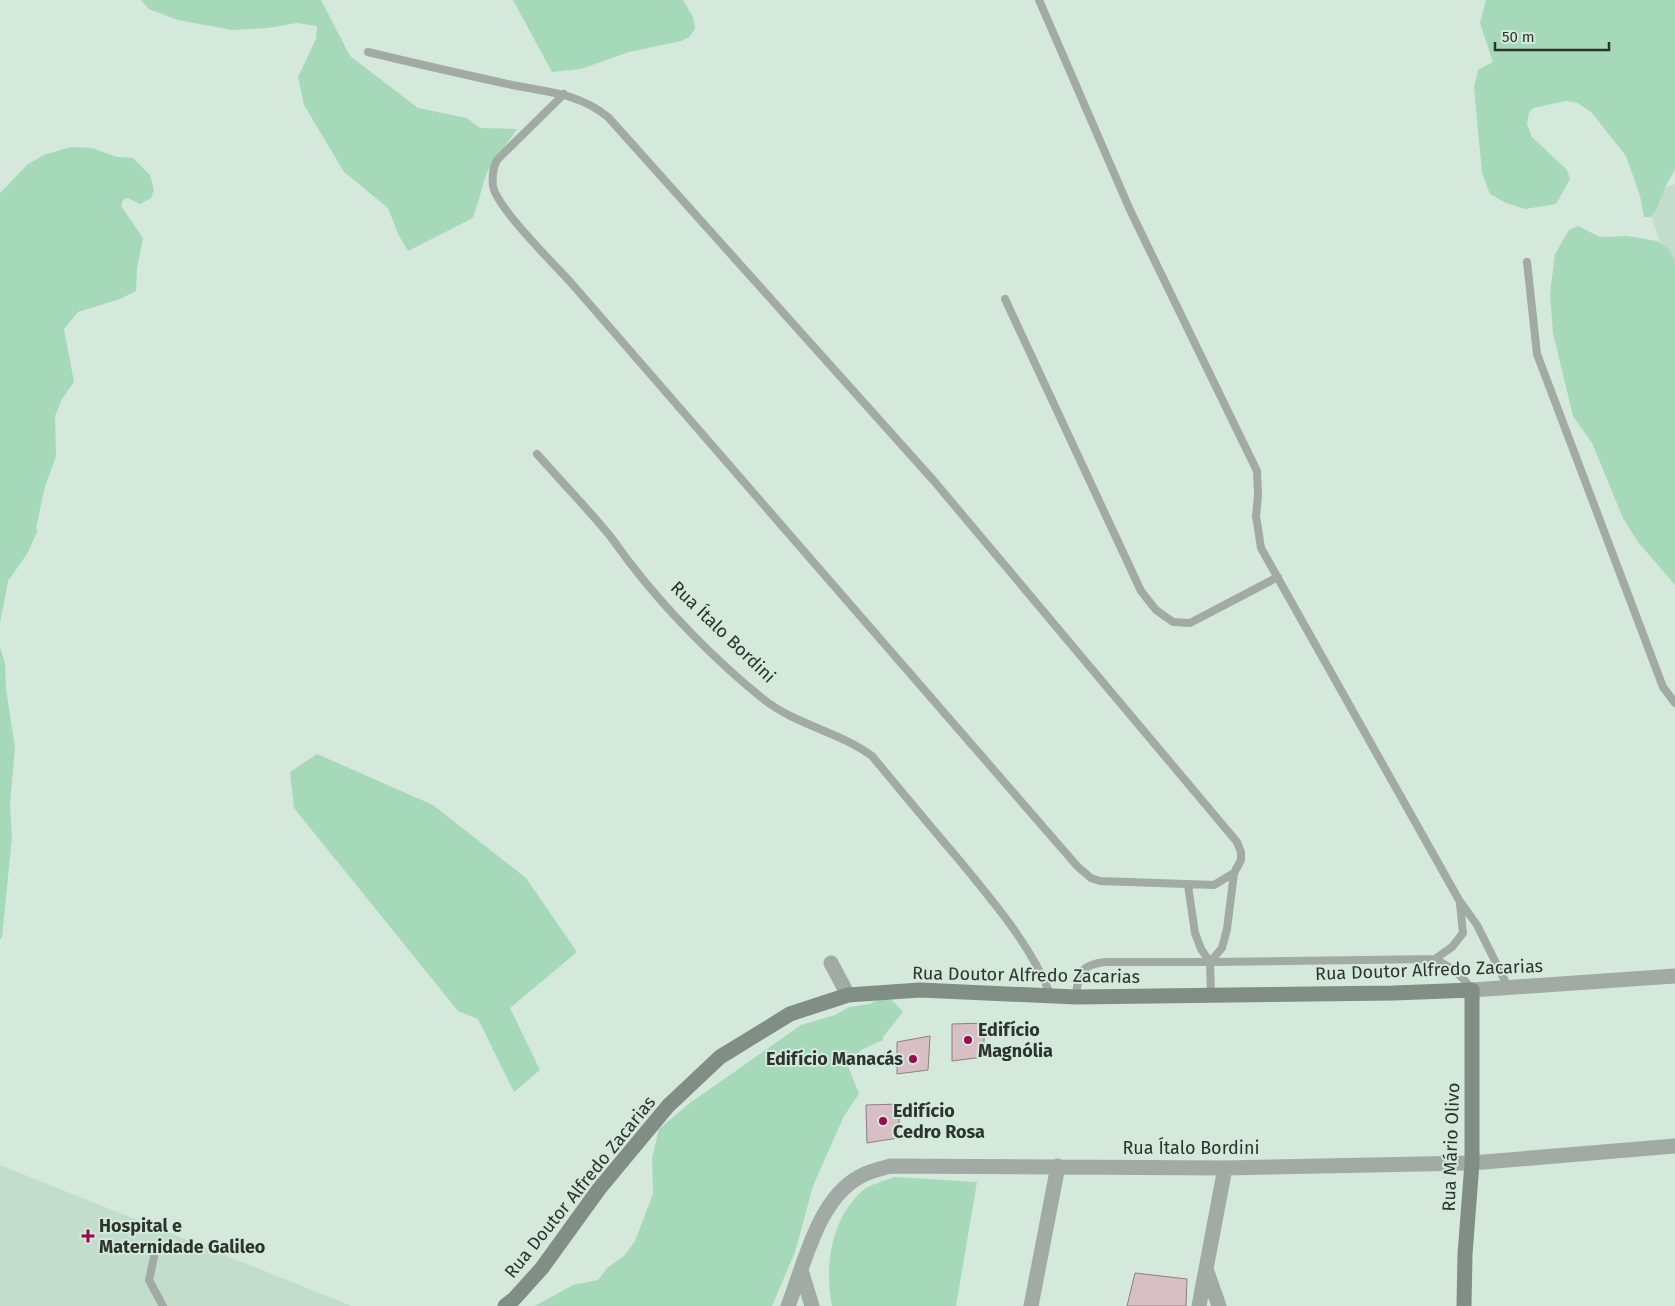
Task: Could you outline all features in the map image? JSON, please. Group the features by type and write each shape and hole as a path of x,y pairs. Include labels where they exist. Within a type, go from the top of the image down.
{"street":[{"path":"831,963 848,995"},
{"name":"Rua Doutor Alfredo Zacarias","path":"505,1306 542,1268 599,1189 668,1106 720,1057 790,1014 848,995 920,990 1076,997 1394,993 1472,990 1675,976"},
{"name":"Rua Mário Olivo","path":"1464,1306 1465,1254 1472,1163 1472,990"},
{"name":"Rua Ítalo Bordini","path":"788,1306 821,1219 829,1205 840,1191 862,1176 890,1166 1225,1168 1472,1163 1675,1146"},
{"path":"1031,1306 1058,1166"},
{"path":"1199,1306 1225,1168"},
{"path":"1206,1268 1219,1306"},
{"path":"802,1270 812,1306"}],"lane":[{"path":"1039,0 1130,210 1257,472 1258,495 1256,516 1262,548 1459,900 1476,925 1508,987"},
{"path":"368,52 518,87 564,94 595,106 608,116 934,481 1237,842 1241,852 1241,860 1234,873 1227,929 1222,948 1210,962"},
{"path":"564,94 497,160 493,169 493,188 504,209 573,284 1078,866 1091,878 1100,881 1214,885 1234,873"},
{"path":"1527,262 1537,354 1663,687 1675,703"},
{"path":"1005,299 1141,591 1156,610 1173,622 1190,623 1278,577"},
{"name":"Rua Ítalo Bordini","path":"537,454 610,536 630,564 652,589 715,656 763,698 781,711 860,747 872,756 985,892 1025,945 1041,972 1051,996"},
{"path":"1188,885 1195,933 1201,949 1210,962 1211,995"},
{"path":"1435,959 1452,947 1463,933 1459,900"},
{"path":"1076,997 1077,979 1080,972 1094,963 1105,962 1435,959 1454,969 1463,977 1472,990"},
{"path":"154,1257 149,1280 163,1306"}],"shaded area":[{"path":"1675,184 1675,287 1644,194"},
{"name":"Hospital e Maternidade Galileo","path":"0,1165 352,1306 0,1306"}],"green space":[{"path":"141,0 321,0 350,56 418,108 467,118 480,128 517,129 487,172 473,218 408,251 398,234 388,208 344,172 304,105 298,77 316,39 317,26 297,23 267,28 232,30 178,20 149,9"},
{"path":"513,0 683,0 693,17 695,29 689,37 681,41 629,52 581,69 552,72"},
{"path":"1486,0 1675,0 1675,170 1666,185 1656,211 1650,217 1644,217 1640,196 1626,156 1592,113 1578,103 1566,101 1533,108 1529,113 1527,124 1532,137 1567,170 1570,179 1556,204 1525,209 1506,203 1490,194 1482,173 1474,87 1478,70 1493,62 1480,23"},
{"path":"71,147 92,148 117,157 133,158 150,175 154,190 151,198 140,204 128,198 123,200 121,206 143,238 137,268 136,291 120,299 78,312 64,329 74,382 62,399 55,416 56,456 44,490 36,529 38,530 27,554 8,581 0,623 0,193 28,164 44,155"},
{"path":"1578,226 1600,237 1627,236 1657,241 1669,249 1675,262 1675,585 1638,542 1623,518 1592,443 1573,416 1553,333 1550,294 1555,254 1569,230"},
{"path":"0,647 5,664 6,690 15,747 10,805 12,837 2,937 0,940"},
{"path":"317,754 433,805 526,878 577,952 510,1008 540,1070 514,1092 478,1019 458,1011 294,808 290,772"},
{"path":"887,995 903,1012 883,1037 883,1040 861,1050 848,1066 859,1094 844,1116 813,1186 795,1252 772,1306 535,1306 573,1285 598,1280 607,1268 624,1256 635,1241 653,1194 652,1158 659,1129 690,1103 801,1025 835,1015 849,1007 870,1004"},
{"path":"894,1177 977,1182 956,1306 832,1306 829,1276 830,1260 832,1244 843,1215 851,1202 862,1191"}],"building":[{"name":"Edifício Magnólia","path":"985,1023 983,1057 952,1061 952,1024"},
{"name":"Edifício Manacás","path":"930,1036 928,1070 897,1074 897,1042"},
{"name":"Edifício Cedro Rosa","path":"900,1104 898,1138 867,1143 866,1105"},
{"path":"1135,1273 1187,1279 1186,1306 1127,1306"}],"place":[{"name":"Edifício Magnólia","path":"968,1040"},
{"name":"Edifício Manacás","path":"913,1059"},
{"name":"Edifício Cedro Rosa","path":"883,1121"},
{"name":"Hospital e Maternidade Galileo","path":"88,1236"}]}
